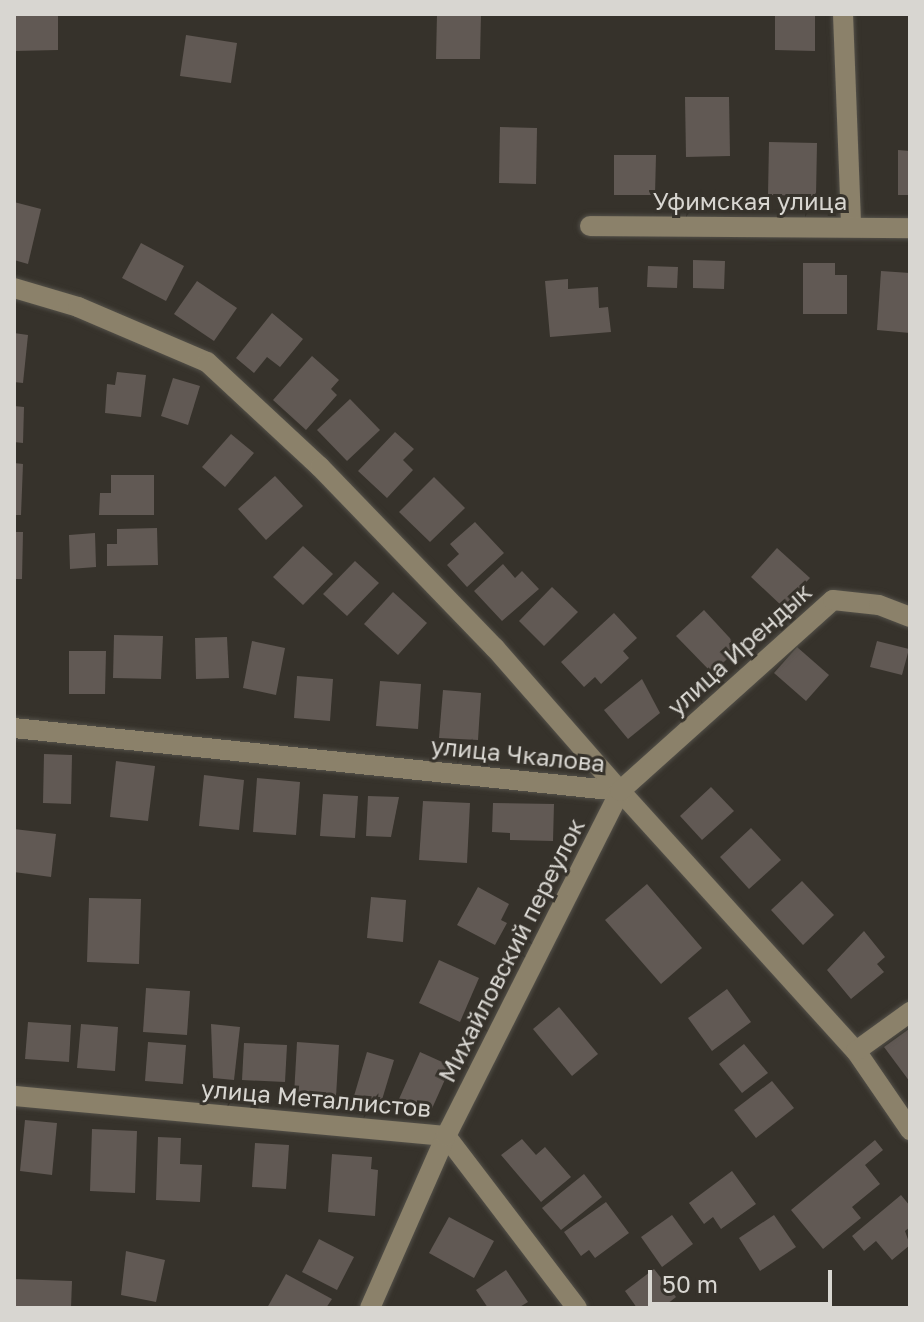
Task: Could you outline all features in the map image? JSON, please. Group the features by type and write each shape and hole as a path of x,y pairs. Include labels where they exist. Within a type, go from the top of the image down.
{"street":[{"path":"843,14 851,227"},
{"name":"Уфимская улица","path":"590,226 910,228"},
{"path":"14,288 78,307 207,362 320,467 495,648 620,791"},
{"name":"улица Ирендык","path":"620,791 833,600 879,605 910,617"},
{"name":"улица Чкалова","path":"14,728 620,791 856,1051 910,1130"},
{"name":"Михайловский переулок","path":"370,1308 446,1136 620,791"},
{"path":"856,1051 910,1012"},
{"name":"улица Металлистов","path":"14,1096 446,1136 577,1308"}],"building":[{"path":"14,14 58,14 58,50 14,51"},
{"path":"437,14 481,14 480,59 436,59"},
{"path":"775,14 815,14 815,51 775,50"},
{"path":"186,35 237,43 231,83 180,76"},
{"path":"685,97 729,97 730,156 686,157"},
{"path":"500,127 537,128 536,184 499,183"},
{"path":"769,142 817,143 816,196 768,195"},
{"path":"898,150 910,151 910,195 898,195"},
{"path":"614,155 656,155 655,195 614,195"},
{"path":"14,202 41,209 28,264 14,260"},
{"path":"141,243 184,266 166,301 122,278"},
{"path":"693,260 725,261 724,289 693,288"},
{"path":"803,263 835,263 835,275 847,275 847,314 803,314"},
{"path":"648,266 678,267 677,288 647,287"},
{"path":"881,271 910,273 910,333 877,330"},
{"path":"568,279 568,289 598,287 599,308 608,307 611,332 550,337 545,281"},
{"path":"197,281 237,308 214,341 174,314"},
{"path":"272,313 303,339 280,367 267,357 254,373 236,358"},
{"path":"14,333 28,335 23,383 14,382"},
{"path":"312,356 339,380 331,389 337,395 306,430 273,400"},
{"path":"117,372 146,375 141,417 105,413 107,384 115,385"},
{"path":"173,378 200,386 188,425 161,416"},
{"path":"350,399 380,430 347,461 317,430"},
{"path":"14,406 24,407 23,443 14,442"},
{"path":"395,432 414,449 403,460 413,470 387,498 358,471"},
{"path":"231,434 254,453 225,487 202,467"},
{"path":"14,463 23,464 21,515 14,515"},
{"path":"111,475 154,475 154,515 99,515 100,493 111,493"},
{"path":"275,476 303,506 266,540 238,509"},
{"path":"434,477 465,508 430,542 399,512"},
{"path":"475,522 504,553 467,587 447,565 459,554 450,544"},
{"path":"157,528 158,565 107,566 107,544 117,544 117,529"},
{"path":"14,532 23,532 22,579 14,579"},
{"path":"95,533 96,567 70,569 69,535"},
{"path":"303,546 333,574 303,605 273,577"},
{"path":"777,548 810,578 783,607 751,577"},
{"path":"355,561 379,583 347,616 323,594"},
{"path":"503,564 515,578 522,571 539,589 502,621 474,591"},
{"path":"552,587 578,612 544,646 519,621"},
{"path":"393,592 427,623 398,655 364,624"},
{"path":"704,610 739,648 712,673 676,636"},
{"path":"614,613 637,638 623,651 629,658 601,684 595,677 584,687 561,662"},
{"path":"114,635 163,636 161,679 113,678"},
{"path":"227,637 229,678 196,679 195,638"},
{"path":"252,641 285,648 276,695 243,688"},
{"path":"877,641 909,649 902,675 870,667"},
{"path":"797,647 829,675 806,701 774,673"},
{"path":"69,651 106,651 105,694 69,694"},
{"path":"297,676 333,679 330,721 294,718"},
{"path":"642,679 660,713 628,739 604,710"},
{"path":"380,681 421,684 418,729 376,726"},
{"path":"443,690 481,693 478,740 439,738"},
{"path":"44,754 72,755 71,804 43,803"},
{"path":"116,761 155,766 148,821 110,817"},
{"path":"204,775 244,780 239,830 199,826"},
{"path":"257,778 300,782 296,835 253,832"},
{"path":"711,787 734,811 702,840 680,816"},
{"path":"323,794 358,796 355,838 320,836"},
{"path":"368,796 399,797 391,837 366,836"},
{"path":"423,801 470,803 467,863 419,860"},
{"path":"493,803 554,804 553,841 510,840 510,833 492,832"},
{"path":"751,828 781,860 749,889 720,857"},
{"path":"14,829 56,834 51,877 14,872"},
{"path":"802,881 834,915 803,945 771,910"},
{"path":"647,884 702,948 661,984 605,920"},
{"path":"478,887 509,904 501,920 507,923 495,945 457,925"},
{"path":"371,897 406,900 403,942 367,938"},
{"path":"89,898 141,899 139,964 87,962"},
{"path":"864,931 885,957 877,964 884,972 851,999 827,970"},
{"path":"439,960 479,978 460,1022 419,1003"},
{"path":"146,988 190,991 187,1035 143,1032"},
{"path":"727,989 751,1022 712,1051 688,1018"},
{"path":"559,1007 598,1054 572,1076 533,1029"},
{"path":"28,1022 71,1025 69,1062 25,1059"},
{"path":"81,1024 118,1027 115,1071 77,1068"},
{"path":"211,1024 240,1027 234,1080 213,1078"},
{"path":"910,1031 910,1082 884,1047"},
{"path":"148,1042 186,1045 183,1084 145,1081"},
{"path":"297,1042 339,1045 336,1097 294,1095"},
{"path":"244,1043 287,1045 285,1082 242,1080"},
{"path":"744,1044 768,1073 742,1093 719,1064"},
{"path":"367,1052 394,1060 381,1103 354,1096"},
{"path":"420,1052 451,1066 430,1113 399,1099"},
{"path":"772,1081 794,1108 756,1138 734,1110"},
{"path":"25,1120 57,1123 52,1175 20,1171"},
{"path":"92,1129 137,1131 135,1193 90,1191"},
{"path":"158,1137 181,1138 180,1164 202,1165 200,1202 156,1200"},
{"path":"522,1139 536,1155 545,1147 571,1177 541,1202 501,1155"},
{"path":"875,1140 883,1150 865,1165 880,1184 852,1207 861,1218 823,1249 791,1210"},
{"path":"255,1143 289,1145 286,1189 252,1187"},
{"path":"332,1154 372,1157 371,1169 378,1170 375,1216 328,1212"},
{"path":"732,1171 756,1204 721,1229 713,1217 704,1224 689,1203"},
{"path":"584,1174 602,1197 561,1230 542,1208"},
{"path":"901,1195 910,1206 910,1227 905,1231 910,1245 892,1260 876,1241 864,1251 852,1236"},
{"path":"606,1202 629,1233 595,1258 589,1250 581,1256 564,1232"},
{"path":"672,1215 693,1244 662,1267 641,1237"},
{"path":"774,1215 796,1247 760,1271 739,1238"},
{"path":"449,1217 494,1241 474,1278 429,1253"},
{"path":"319,1239 354,1257 337,1290 302,1272"},
{"path":"126,1251 165,1260 156,1302 121,1295"},
{"path":"654,1269 676,1297 662,1308 637,1308 625,1291"},
{"path":"506,1270 528,1302 518,1308 488,1308 476,1290"},
{"path":"286,1274 332,1299 326,1308 267,1308"},
{"path":"14,1279 72,1281 71,1308 14,1308"}]}
